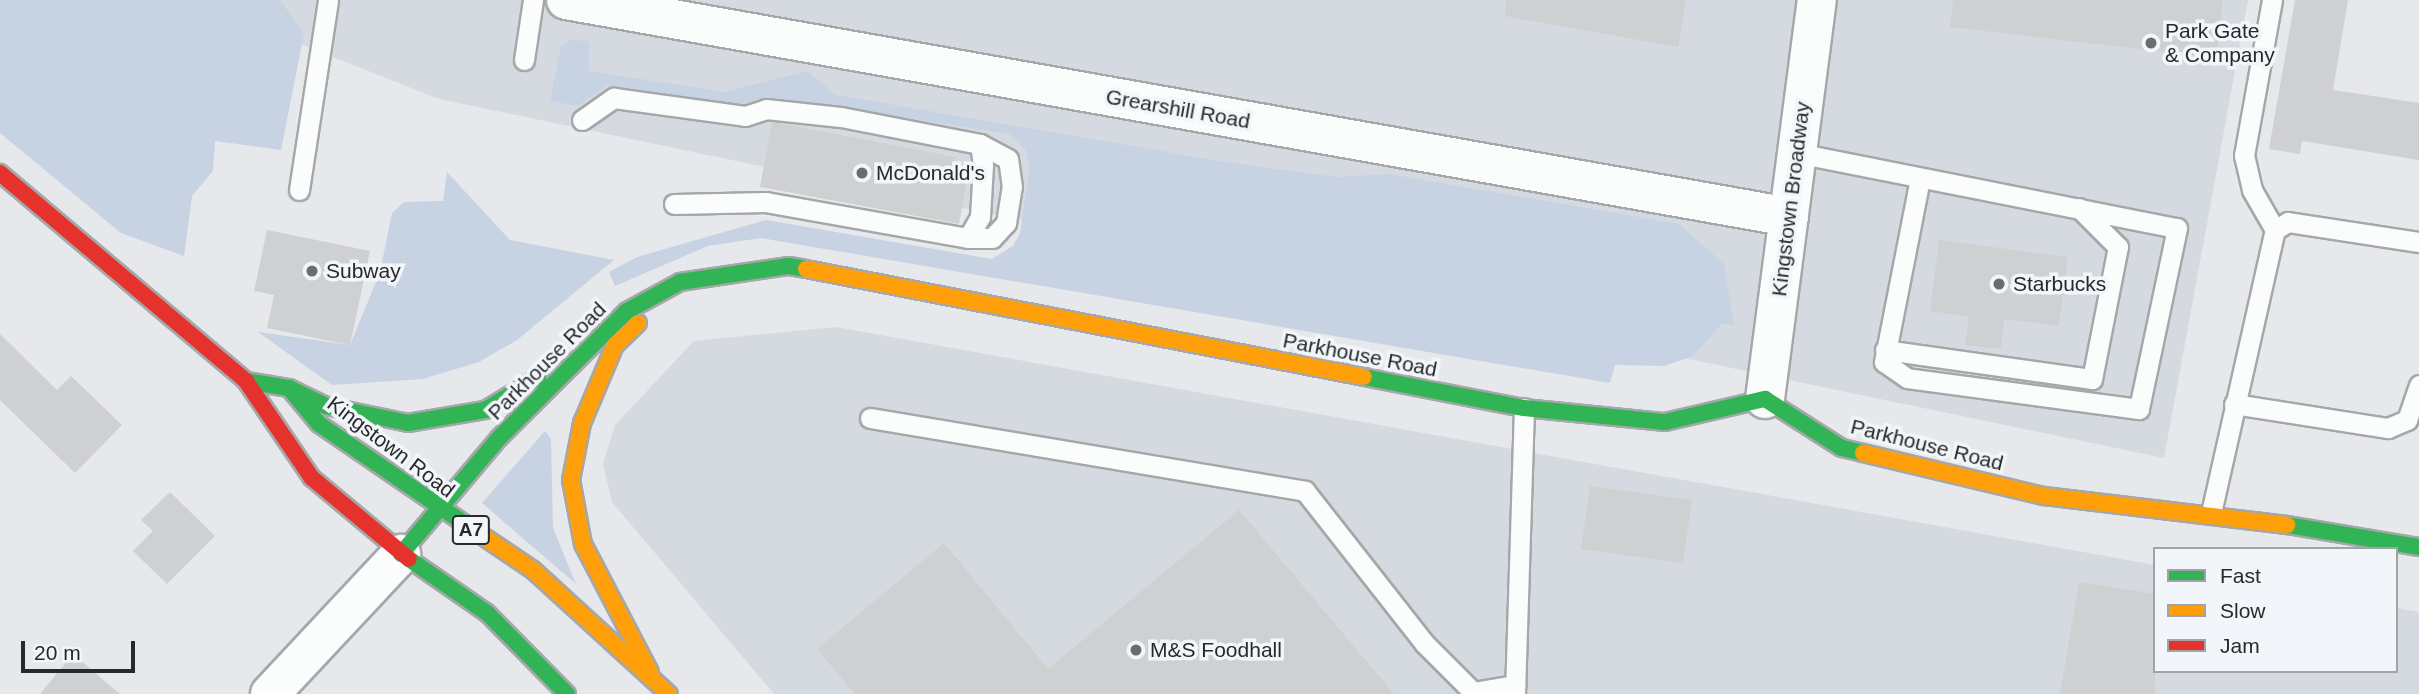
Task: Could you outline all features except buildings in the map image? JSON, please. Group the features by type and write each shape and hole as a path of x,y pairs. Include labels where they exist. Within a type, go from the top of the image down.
{"street":[{"name":"Grearshill Road","path":"566,0 1789,218"},
{"name":"Kingstown Broadway","path":"1765,399 1817,0"},
{"path":"0,173 246,382 312,478 401,554 487,614 567,694"},
{"name":"Parkhouse Road","path":"401,554 438,509 579,354 627,311 680,282 789,267 1524,408 1665,422 1765,399 1842,448 2044,496 2211,513 2415,548"},
{"path":"652,675 583,544 571,481 582,423 615,345 680,282"},
{"path":"246,382 289,388 326,406 408,423 485,410 579,354"},
{"name":"Kingstown Road","path":"289,388 319,424 438,509 533,570 652,675 669,694"},
{"path":"270,694 401,554"}],"lane":[{"path":"299,190 328,0"},
{"path":"524,60 533,0"},
{"path":"2211,513 2275,230 2252,190 2244,155 2272,0"},
{"path":"582,120 614,98 745,116 765,109 841,117 980,144 1008,159 1013,187 1006,223 992,238 968,238 766,202 674,204"},
{"path":"968,238 980,217 980,144"},
{"path":"1797,153 2078,207 2177,228 2139,409 1908,378 1884,362 1920,177"},
{"path":"1885,350 2092,379 2118,247 2078,207"},
{"path":"2275,230 2288,222 2419,242"},
{"path":"2234,404 2388,428 2407,420 2419,385"},
{"path":"870,418 1305,491 1424,643 1472,693 1515,690 1524,408"}],"shaded area":[{"path":"0,0 280,0 304,34 281,150 215,141 213,171 192,196 184,256 121,233 0,133"},
{"path":"190,0 2248,0 2164,458 439,99"},
{"path":"571,40 589,41 589,71 725,92 807,71 836,95 1220,161 1336,177 1389,174 1679,224 1724,264 1734,325 1722,324 1693,356 1664,366 1615,365 1610,383 761,238 708,246 615,286 609,272 637,257 766,220 992,259 1013,246 1020,233 1030,167 1025,149 1009,134 777,98 723,107 606,86 578,106 550,101 561,46"},
{"path":"447,172 510,240 614,260 517,340 479,362 423,379 332,385 258,332 350,345 380,272 392,213 404,202 443,201"},
{"path":"836,327 2153,565 2153,673 2398,673 2398,608 2419,612 2419,694 774,694 612,502 603,464 615,425 694,341"},
{"path":"545,431 551,439 553,528 576,584 482,503"}],"traffic: fast":[{"path":"401,554 499,438 627,311 680,282 789,266 806,269"},
{"path":"1364,377 1524,408 1665,422 1765,399 1842,448 1863,453"},
{"path":"289,388 326,406 408,423 485,410 538,378"},
{"path":"246,381 289,388 319,424 487,539"},
{"path":"2287,525 2419,547"},
{"path":"409,559 487,613 567,694"}],"traffic: slow":[{"path":"806,269 1364,377"},
{"path":"638,323 615,345 582,423 571,480 583,544 650,672"},
{"path":"1863,453 2044,496 2287,525"},
{"path":"487,539 533,570 669,694"}],"traffic: jam":[{"path":"0,173 246,381 312,478 409,559"}],"place":[{"name":"Park Gate & Company","path":"2151,43"},
{"name":"McDonald's","path":"862,173"},
{"name":"Subway","path":"312,271"},
{"name":"Starbucks","path":"1999,284"},
{"name":"M&S Foodhall","path":"1136,650"}]}
